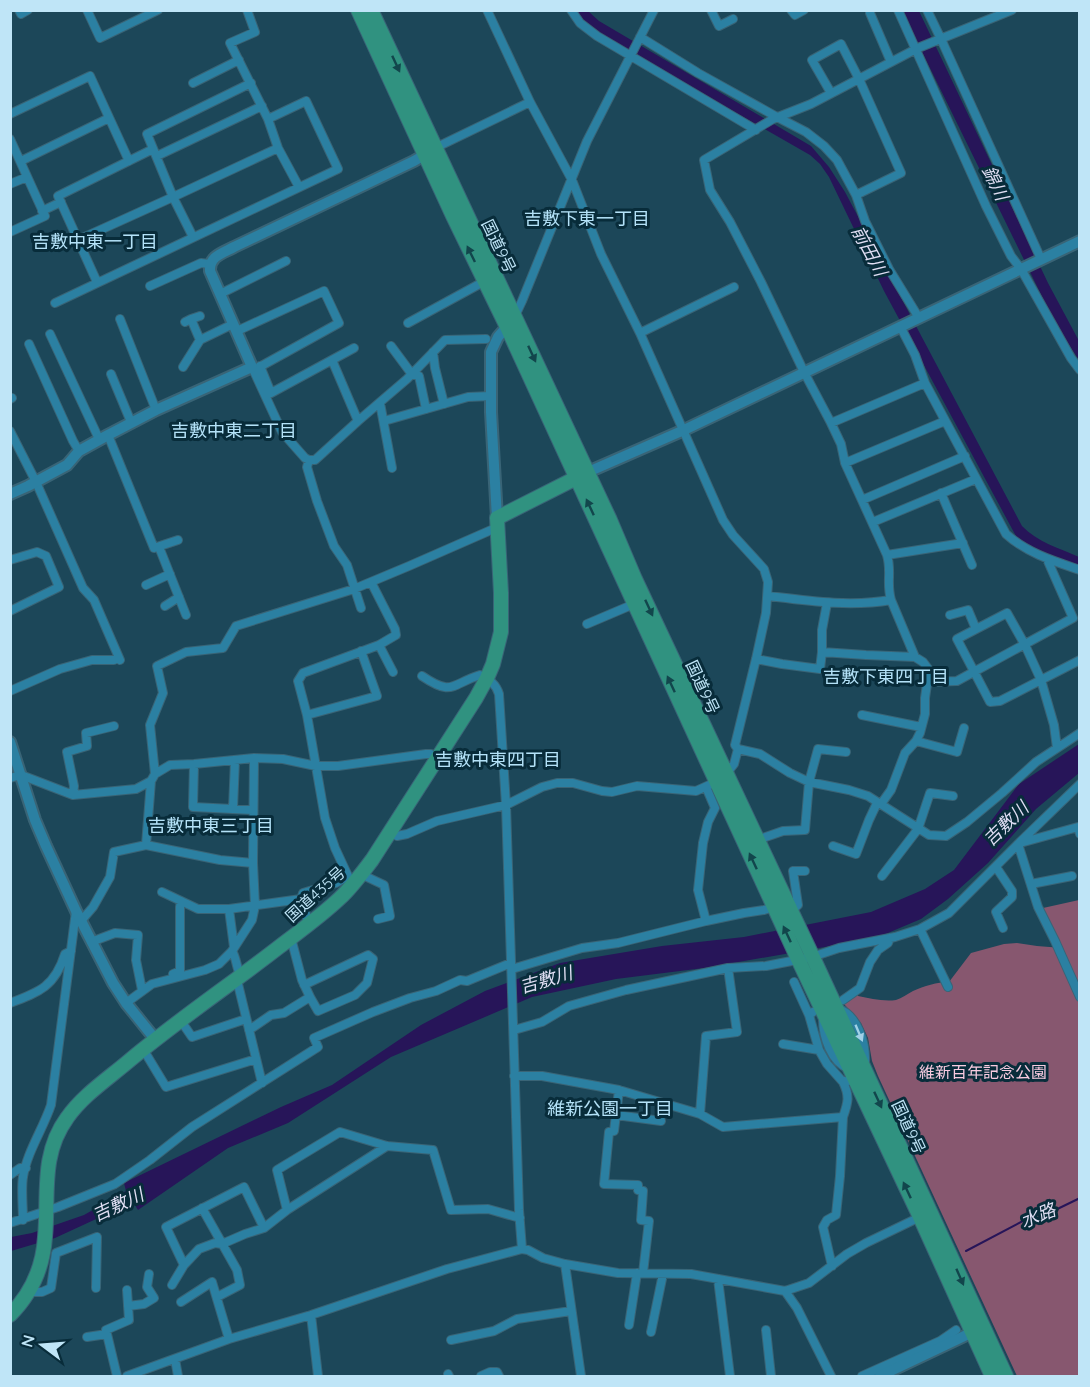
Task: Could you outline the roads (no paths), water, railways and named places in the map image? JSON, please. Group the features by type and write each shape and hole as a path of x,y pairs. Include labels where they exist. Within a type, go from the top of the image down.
{"highway":[{"name":"国道9号","path":"358,10 430,151 582,475 635,579 716,781 757,840 782,909"},
{"name":"国道9号","path":"371,10 484,281 511,322"},
{"name":"国道9号","path":"582,475 634,604 716,781 804,955 825,1009 926,1215 978,1330 1006,1377"},
{"path":"497,522 582,475"},
{"name":"国道435号","path":"10,1315 23,1301 35,1280 42,1258 49,1159 65,1121 85,1098 143,1049 239,978 341,897 390,832 487,678 501,632 497,522"},
{"name":"国道9号","path":"978,1330 992,1377"}],"street":[{"path":"19,10 21,14 28,10"},
{"path":"87,10 100,38 158,10"},
{"path":"247,10 255,32 230,43 268,119 278,148 299,187"},
{"path":"390,832 397,836 407,834 437,821 506,806 542,787 557,783 573,783 612,792 637,786 696,791 716,781 734,764 738,749 735,745 756,659 768,596 768,582 764,570 723,520 640,333 601,254 572,180 530,102 487,10"},
{"path":"571,10 580,23 590,31 756,129"},
{"path":"146,845 153,778 150,725 163,693 157,666 186,652 223,648 236,626 354,589 497,522 491,352 498,338 511,322 572,180 586,141 654,10"},
{"path":"711,10 719,26 733,19"},
{"path":"791,10 795,15 804,10"},
{"path":"898,10 986,206 1011,256 1022,268 1071,358 1080,370"},
{"path":"927,10 1040,259"},
{"path":"915,657 888,590 890,571 887,555 845,463 842,444 730,222 710,190 704,160 775,118 812,104 917,49 1012,10"},
{"path":"870,13 891,63"},
{"path":"639,37 775,118 806,132 824,146 837,160 856,195 865,221 918,319"},
{"path":"831,93 812,60 841,44 901,173 856,195"},
{"path":"193,83 239,60"},
{"path":"10,114 90,76 129,161"},
{"path":"193,237 147,134 251,83"},
{"path":"55,303 338,170 306,101 268,119"},
{"path":"486,339 445,340 380,403 315,460 309,460 282,432 210,271 209,264 212,259 234,247 414,161 530,102"},
{"path":"97,282 58,196 129,161 262,106"},
{"path":"21,161 110,118"},
{"path":"10,139 45,216 10,232"},
{"path":"78,240 278,148"},
{"path":"10,184 27,177"},
{"path":"42,211 61,202"},
{"path":"582,475 684,430 1080,241"},
{"path":"220,294 286,261"},
{"path":"150,286 201,263 209,264"},
{"path":"408,322 484,281"},
{"path":"640,333 734,287"},
{"path":"10,494 67,465 80,451 131,422 255,368 339,324 324,291 200,340 183,368"},
{"path":"200,316 188,321 200,340"},
{"path":"120,320 156,410"},
{"path":"900,326 915,355 925,383 1006,534 1027,551 1080,570"},
{"path":"50,334 103,437 154,548 178,540"},
{"path":"28,344 80,451"},
{"path":"391,346 411,373 419,376 426,409"},
{"path":"255,368 271,393 354,348"},
{"path":"433,352 444,404"},
{"path":"332,360 358,421"},
{"path":"111,374 131,422"},
{"path":"831,423 925,383"},
{"path":"384,421 468,397 491,396"},
{"path":"380,403 392,468"},
{"path":"845,463 945,421"},
{"path":"10,431 36,482 83,588 94,600 117,660 92,660 60,669 10,691"},
{"path":"862,500 965,456"},
{"path":"309,460 307,467 317,501 334,546 347,565 361,608"},
{"path":"873,522 976,479"},
{"path":"941,493 972,565"},
{"path":"887,555 963,543"},
{"path":"159,547 186,615"},
{"path":"10,560 37,552 46,556 59,587 10,611"},
{"path":"1047,559 1073,618 1080,624"},
{"path":"146,585 170,574"},
{"path":"309,924 301,899 303,893 336,883 348,876 325,818 307,716 298,681 303,673 379,645 396,635 371,582"},
{"path":"768,596 827,603 870,603 891,600"},
{"path":"165,606 179,597"},
{"path":"756,659 820,669 822,630 827,603"},
{"path":"587,624 634,604"},
{"path":"950,615 968,610 976,629"},
{"path":"1057,748 1054,725 1041,680 1007,613 957,639 990,702 1000,701 1041,680 1080,660"},
{"path":"928,682 957,681 1073,618"},
{"path":"379,645 393,672"},
{"path":"307,716 377,696 361,651"},
{"path":"822,652 915,657 929,670 925,714 921,727 916,741 905,753 891,790 879,803 869,820 856,854 833,846"},
{"path":"422,676 440,687 451,689 480,675 496,686 499,694 506,806 522,1249"},
{"path":"862,715 921,727"},
{"path":"73,795 74,786 67,752 87,746 86,734 114,726"},
{"path":"916,741 957,752 964,728"},
{"path":"738,749 760,754 809,782 868,796 929,835 946,836 976,814 1036,762 1080,733"},
{"path":"10,742 16,776 78,916 107,973 155,1040"},
{"path":"757,840 783,831 805,830 809,782 818,749 846,752"},
{"path":"16,776 73,795 136,789 170,765 254,758 283,759 316,766 338,766 426,754 437,758"},
{"path":"126,1002 152,984 219,964 233,949 252,920 255,906 254,758"},
{"path":"233,809 235,760"},
{"path":"194,764 193,807 254,810"},
{"path":"706,921 698,890 703,843 708,822 715,808 716,781"},
{"path":"514,1030 542,1022 569,1006 626,990 728,968 766,966 804,955 890,939 920,929 949,913 1080,784"},
{"path":"882,876 918,829 930,793 953,796"},
{"path":"1018,844 1078,827 1080,834"},
{"path":"1018,844 1038,907 1080,998"},
{"path":"23,1220 23,1178 30,1153 45,1124 51,1105 71,951 78,916 93,907 110,877 114,852 146,845 220,860 253,863"},
{"path":"996,867 1012,891 1012,897 996,912 1003,928"},
{"path":"10,1223 46,1214 115,1184 192,1127 318,1047 314,1038 373,1012 436,991 460,980 467,981 582,948 618,943 744,913 798,905 793,871 805,871"},
{"path":"362,872 384,885 390,916 378,919"},
{"path":"1031,884 1072,876"},
{"path":"162,892 198,909 229,909 301,899"},
{"path":"180,972 180,907 182,901"},
{"path":"229,909 233,949 246,1019 262,1083"},
{"path":"920,929 948,987"},
{"path":"91,942 115,933 138,935 136,960 142,990"},
{"path":"291,938 304,985 318,1011 355,995 368,983 373,959 368,955 304,985"},
{"path":"825,1009 860,988 870,962 878,950 890,939"},
{"path":"10,1003 39,992 52,980 61,968 66,954 71,951"},
{"path":"700,1114 706,1036 737,1032 728,968"},
{"path":"794,982 825,1009"},
{"path":"249,1030 271,1015 284,1013 310,997"},
{"path":"825,1009 819,1050 827,1064 856,1075"},
{"path":"825,1009 823,1028 830,1051 841,1066 856,1075"},
{"path":"181,1021 192,1037 246,1019"},
{"path":"783,1044 819,1050"},
{"path":"143,1049 166,1088 256,1059"},
{"path":"832,1266 823,1227 827,1220 836,1215 843,1117 848,1102 847,1089 856,1075"},
{"path":"514,1076 542,1076 619,1090 700,1114 723,1127 843,1117"},
{"path":"619,1090 614,1131 609,1132 604,1184 638,1185 638,1190 643,1191 641,1220 649,1221 629,1325"},
{"path":"616,1115 661,1120"},
{"path":"287,1210 277,1170 340,1132 387,1146 434,1150 451,1210 488,1209 520,1218"},
{"path":"172,1285 184,1265 199,1250 215,1242 222,1244 264,1228 287,1210 387,1146"},
{"path":"10,1175 20,1168 26,1168"},
{"path":"184,1265 166,1227 244,1187 264,1228"},
{"path":"202,1209 237,1270 240,1285 217,1297"},
{"path":"126,1377 229,1339 311,1315 447,1269 522,1249 565,1264 618,1273 691,1274 785,1291 809,1283 847,1254 926,1215"},
{"path":"28,1292 42,1292 51,1288 56,1253 97,1237 96,1288"},
{"path":"565,1264 581,1377"},
{"path":"128,1306 144,1304 154,1298 147,1287 149,1274"},
{"path":"651,1332 663,1274"},
{"path":"718,1279 730,1377"},
{"path":"181,1302 212,1282 229,1339"},
{"path":"117,1377 106,1330 129,1320 127,1290"},
{"path":"785,1291 797,1308 831,1377"},
{"path":"452,1340 494,1331 517,1319 571,1311"},
{"path":"311,1315 318,1377"},
{"path":"766,1330 771,1377"},
{"path":"862,1377 940,1341 956,1330"},
{"path":"880,1377 978,1330"},
{"path":"87,1337 107,1334"},
{"path":"175,1359 178,1377"},
{"path":"481,1377 490,1372 497,1372 500,1377"}],"water":[{"name":"前田川","path":"577,11 588,11 599,21 811,146 829,167 845,192 1022,526 1041,540 1079,557 1079,566 1038,551 1017,538 884,291 829,177 820,164 810,155 605,38 586,23"},
{"name":"錦川","path":"902,11 919,11 1048,283 1079,341 1079,360 1057,327"},
{"name":"吉敷川","path":"1079,744 1079,773 1036,809 988,863 948,899 921,919 876,938 704,968 616,979 532,997 391,1057 288,1123 228,1148 138,1210 133,1202 55,1238 11,1251 11,1237 32,1233 84,1215 126,1191 124,1183 281,1107 332,1085 421,1025 485,991 560,963 662,946 744,937 871,912 925,889 954,870 1019,784"}],"waterway":[{"name":"水路","path":"966,1251 1038,1213 1045,1215 1080,1198"}],"district":[{"name":"吉敷下東一丁目","path":"587,219"},
{"name":"吉敷中東一丁目","path":"95,242"},
{"name":"吉敷中東二丁目","path":"234,431"},
{"name":"吉敷下東四丁目","path":"886,677"},
{"name":"吉敷中東四丁目","path":"498,760"},
{"name":"吉敷中東三丁目","path":"211,826"},
{"name":"維新公園一丁目","path":"610,1109"}],"park label":[{"name":"維新百年記念公園","path":"983,1072"}]}
